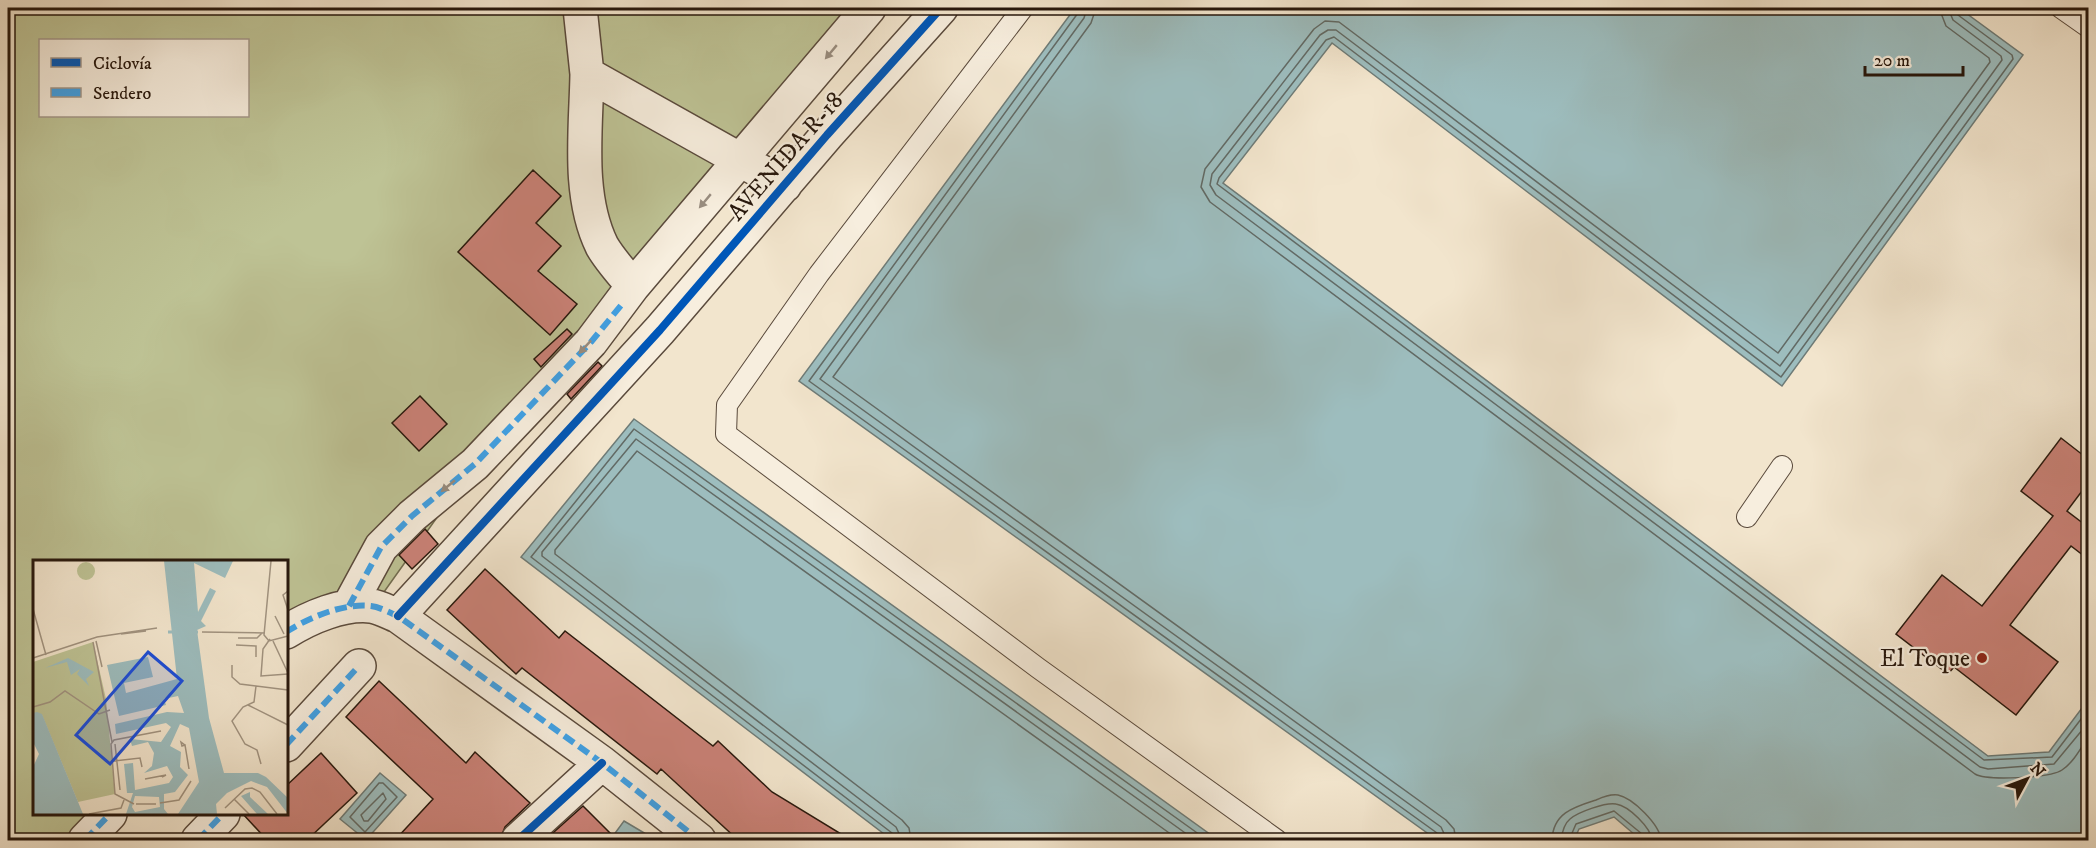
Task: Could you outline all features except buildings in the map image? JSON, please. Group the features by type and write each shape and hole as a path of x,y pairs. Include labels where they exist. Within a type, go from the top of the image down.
{"street":[{"path":"580,8 587,74 586,178 590,215 603,248 628,294 660,330"},
{"name":"AVENIDA R-18","path":"349,606 381,547 412,516 475,464 591,342 628,294 869,8"},
{"name":"AVENIDA R-18","path":"398,616 660,330 784,185 941,8"},
{"path":"587,74 784,185"},
{"path":"288,631 302,622 349,606 374,606 398,616 602,763 699,840"},
{"path":"288,742 359,666"},
{"path":"518,840 602,763"},
{"path":"85,840 108,815"},
{"path":"198,840 221,815"}],"lane":[{"path":"1023,8 819,274 727,405 726,434 1028,661 1277,840"},
{"path":"2061,8 2088,27"},
{"path":"1747,518 1782,466"}],"green space":[{"path":"8,8 869,8 475,464 374,606 288,632 288,560 33,560 33,815 109,815 85,840 8,840"}],"water":[{"path":"1075,8 1959,8 2023,55 1782,386 1332,43 1223,183 1988,756 2049,752 2088,700 2088,840 1641,840 1614,817 1579,829 1574,840 1437,840 799,381"},
{"path":"634,419 1218,840 892,840 521,557"},
{"path":"380,773 406,795 366,840 340,819"},
{"path":"624,821 651,837 648,840 610,840"}],"marked path":[{"path":"349,606 381,547 412,516 475,464 591,342 623,303"},
{"path":"288,631 316,616 349,607 374,607 398,616 602,763 699,840"},
{"path":"288,743 359,666"},
{"path":"85,840 109,815"},
{"path":"198,840 222,815"}],"cycle path":[{"path":"398,616 660,330 827,135 941,8"},
{"path":"518,840 602,763"}],"place":[{"name":"El Toque","path":"1982,658"}]}
